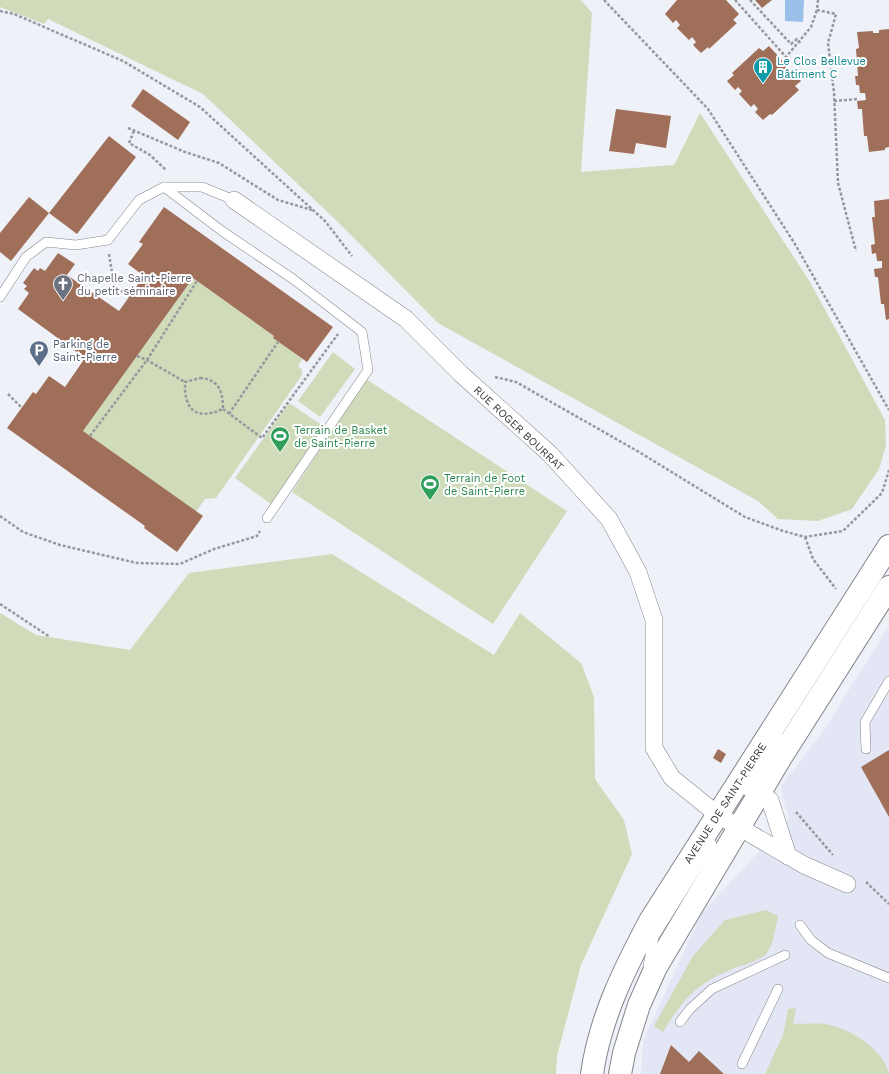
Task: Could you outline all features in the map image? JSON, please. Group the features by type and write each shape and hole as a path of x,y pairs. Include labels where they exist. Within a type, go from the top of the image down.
{"street":[{"name":"RUE ROGER BOURRAT","path":"234,200 406,319 461,374 550,454 609,519 638,572 654,620 654,748 672,778 726,823 788,856 855,881"},
{"name":"AVENUE DE SAINT-PIERRE","path":"747,791 789,710 854,601 889,546"},
{"name":"AVENUE DE SAINT-PIERRE","path":"592,1074 603,1022 618,984 650,921 726,823 889,587"},
{"path":"747,791 770,800 788,856"},
{"name":"AVENUE DE SAINT-PIERRE","path":"620,1074 624,1053 639,1005 726,823"}],"lane":[{"path":"0,297 26,257 46,242 76,245 108,240 139,200 164,187 202,187 234,200"},
{"path":"164,187 222,231 293,279 362,332 368,370 267,518"},
{"path":"866,749 865,722 889,681"},
{"path":"747,791 785,730"},
{"path":"800,925 811,940 828,953 889,978"},
{"path":"680,1022 690,1009 712,989 785,955"},
{"path":"742,1064 778,989"}],"path":[{"path":"604,0 708,109 795,244 889,410"},
{"path":"735,0 786,57 800,43 811,27 817,10 818,0"},
{"path":"750,0 791,44 797,39 800,43"},
{"path":"817,10 836,14 828,43 834,101 838,184 856,251"},
{"path":"0,11 14,14 123,61 200,107 313,210 324,221 353,259"},
{"path":"834,101 858,99"},
{"path":"128,128 185,152 220,163 278,200 313,210"},
{"path":"134,131 129,143 150,155 168,172"},
{"path":"108,240 110,266 114,285 128,298"},
{"path":"90,436 147,360 197,281"},
{"path":"137,356 147,360 184,382 200,378 208,378 215,382 222,395 223,409 262,438 348,321"},
{"path":"229,414 278,342"},
{"path":"461,374 482,374 516,382 640,452 746,517 783,531 805,537 843,531 882,493 889,470"},
{"path":"184,382 184,397 192,410 207,414 223,409"},
{"path":"8,394 22,408"},
{"path":"0,516 22,532 60,545 138,563 180,564 214,549 257,536 267,518"},
{"path":"805,537 813,559 836,589 854,601"},
{"path":"0,604 50,637"},
{"path":"795,808 797,814 838,859"},
{"path":"855,881 889,904"}],"shaded area":[{"path":"889,626 889,1074 641,1074 643,1041 702,913 789,819 783,800 781,786 825,728"}],"green space":[{"path":"0,0 581,0 592,13 581,172 674,165 700,113 810,282 885,420 886,445 879,469 852,509 818,521 778,519 758,501 438,323 340,224 203,94 48,19 44,24 0,7"},
{"path":"193,278 274,336 273,338 302,359 298,366 302,370 302,375 216,498 205,499 196,512 83,431"},
{"path":"333,352 355,369 320,417 298,401"},
{"name":"Terrain de Foot de Saint-Pierre","path":"366,379 567,511 493,624 292,492"},
{"name":"Terrain de Basket de Saint-Pierre","path":"289,403 326,428 271,504 235,478"},
{"path":"332,554 494,655 520,613 581,663 594,697 595,779 624,820 632,854 581,965 557,1056 556,1074 0,1074 0,613 36,635 130,650 189,573"},
{"path":"766,910 778,916 773,941 766,954 763,957 720,975 700,987 677,1010 663,1032 654,1026 693,956 725,920"},
{"path":"796,1008 793,1024 824,1024 844,1030 854,1035 873,1048 886,1065 889,1074 765,1074 783,1035 788,1009"}],"water":[{"path":"785,0 804,0 803,22 785,21"}],"building":[{"path":"677,0 726,0 739,14 733,20 737,23 709,49 708,47 701,53 693,45 696,42 692,37 689,40 677,28 680,25 676,20 673,23 665,14"},
{"path":"755,0 772,0 762,8"},
{"path":"889,29 889,147 885,148 885,150 869,152 867,136 864,136 862,109 858,109 857,101 866,100 865,93 860,93 859,85 856,85 855,76 858,76 856,49 859,48 857,32 873,31 873,33 879,33 879,30"},
{"name":"Le Clos Bellevue Bâtiment C","path":"769,46 801,81 795,86 799,90 772,115 770,114 763,120 755,112 758,109 754,104 751,107 739,94 742,91 738,87 735,90 727,81 734,75 732,73 759,48 763,51"},
{"path":"143,89 190,122 178,140 131,106"},
{"path":"616,109 671,116 666,148 636,143 634,154 609,151"},
{"path":"109,136 136,157 77,234 49,213"},
{"path":"29,197 49,213 11,261 0,252 0,233"},
{"path":"889,199 889,319 886,320 884,304 881,304 878,277 875,277 874,269 882,268 882,261 877,261 876,253 872,254 871,245 875,244 872,217 875,217 874,201"},
{"path":"164,207 333,327 307,362 273,338 274,336 193,278 83,431 203,516 177,552 144,528 145,526 7,428 33,392 36,394 49,376 65,387 85,358 18,309 29,293 24,289 27,286 23,283 34,268 38,271 40,268 45,271 58,253 75,264 67,275 119,311 144,276 128,264 143,244 139,242"},
{"path":"718,749 726,754 721,763 713,758"},
{"path":"889,750 889,817 861,767"},
{"path":"671,1045 689,1062 699,1051 724,1074 660,1074"}],"place":[{"name":"Le Clos Bellevue Bâtiment C","path":"763,84"},
{"name":"Chapelle Saint-Pierre du petit séminaire","path":"63,301"},
{"name":"Parking de Saint-Pierre","path":"39,367"},
{"name":"Terrain de Basket de Saint-Pierre","path":"280,453"},
{"name":"Terrain de Foot de Saint-Pierre","path":"430,501"}]}
